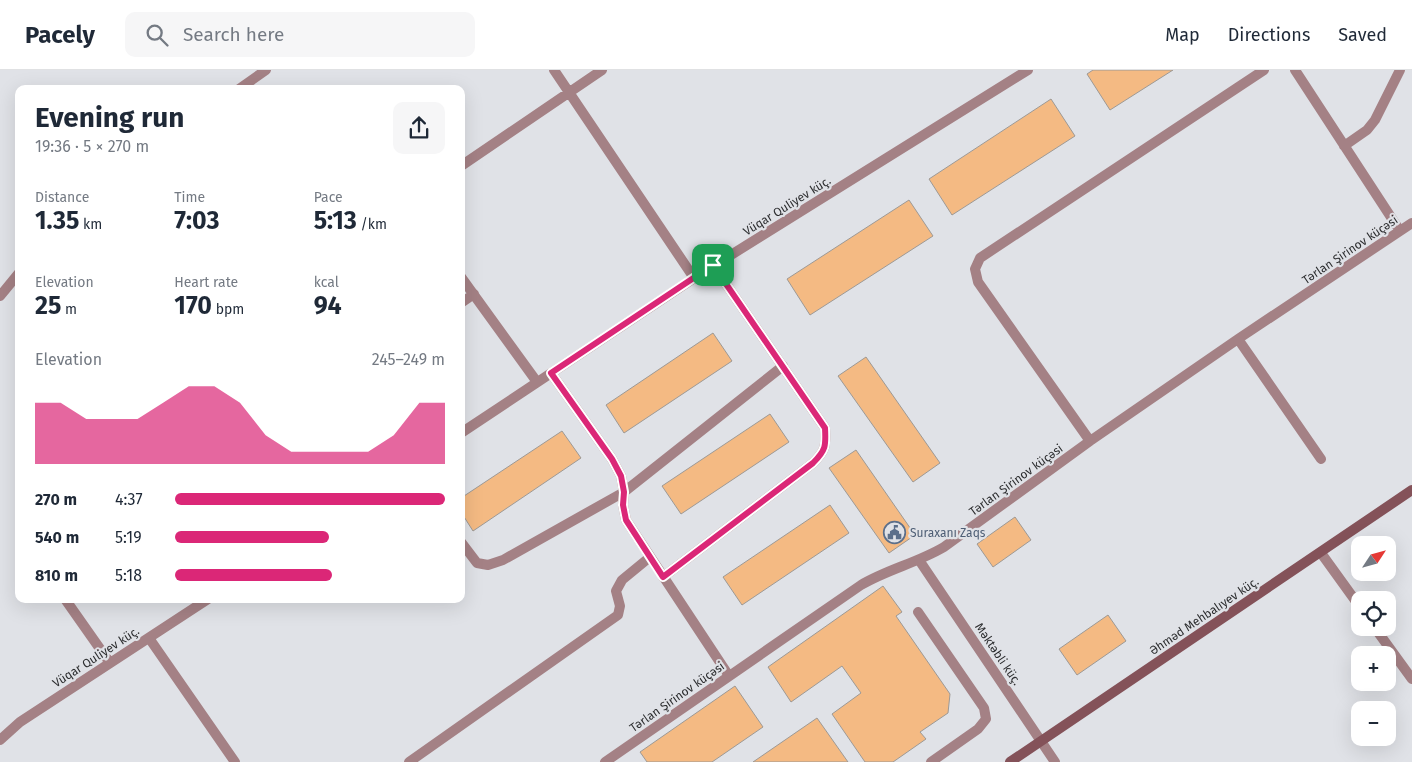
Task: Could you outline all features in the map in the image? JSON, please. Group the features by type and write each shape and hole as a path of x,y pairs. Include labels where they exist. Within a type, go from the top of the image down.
{"street":[{"path":"245,85 266,70"},
{"path":"554,70 694,278"},
{"path":"465,163 602,70"},
{"name":"Vüqar Quliyev küç.","path":"465,430 713,265 1028,70"},
{"path":"1090,441 978,282 975,269 980,258 1264,70"},
{"path":"1295,70 1400,232"},
{"path":"1344,146 1367,130 1375,120 1400,70"},
{"name":"Tərlan Şirinov küçəsi","path":"605,762 861,585 878,575 919,560 944,547 1090,441 1412,223"},
{"path":"663,577 813,463 824,452 826,442 825,428 713,265"},
{"path":"0,296 15,278"},
{"path":"465,282 537,382"},
{"path":"465,300 474,294"},
{"path":"1238,339 1321,459"},
{"path":"465,547 477,563 488,565 504,560 624,492 782,366"},
{"path":"551,373 612,459 621,476 626,520 729,676"},
{"name":"Əhməd Mehbalıyev küç.","path":"1010,762 1412,490"},
{"path":"1321,552 1351,594"},
{"path":"409,762 618,615 620,606 616,590 622,580 650,557"},
{"name":"Məktəbli küç.","path":"919,560 1055,762"},
{"path":"69,603 110,663"},
{"name":"Vüqar Quliyev küç.","path":"0,740 20,722 202,603"},
{"path":"918,612 984,708 986,719 978,729 930,762"},
{"path":"1381,636 1412,679"},
{"path":"149,638 235,762"}],"building":[{"path":"1093,70 1173,70 1110,110 1087,74"},
{"path":"1051,99 1075,136 952,215 929,179"},
{"path":"909,200 933,236 810,315 787,279"},
{"path":"713,333 732,361 624,433 606,405"},
{"path":"866,357 940,463 913,482 838,376"},
{"path":"770,414 789,442 681,514 662,486"},
{"path":"562,431 581,458 473,531 465,518 465,495"},
{"path":"856,450 915,535 889,553 829,468"},
{"path":"830,505 849,533 742,605 723,577"},
{"path":"1015,517 1031,540 993,567 977,544"},
{"path":"883,586 902,612 896,616 950,694 948,713 920,732 926,739 893,762 865,762 832,714 861,693 842,666 791,702 768,667"},
{"path":"1108,615 1126,641 1077,675 1059,649"},
{"path":"735,686 763,727 712,762 647,762 640,752"},
{"path":"817,718 848,762 753,762"}],"place":[{"name":"Suraxanı Zaqs","path":"894,533"}],"route":[{"path":"713,265 825,428 826,442 824,452 813,463 663,577 626,520 621,476 612,459 551,373 713,265"}]}
